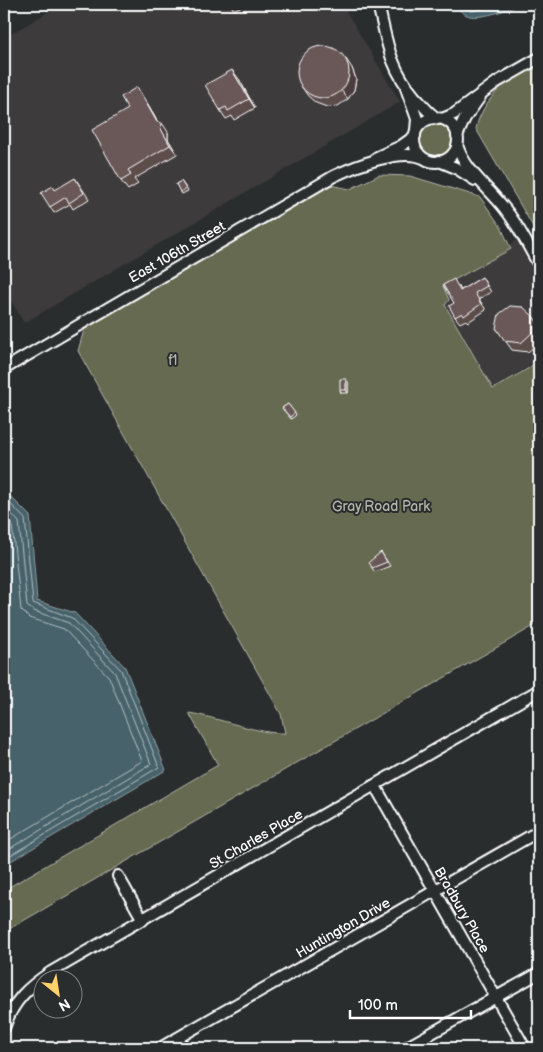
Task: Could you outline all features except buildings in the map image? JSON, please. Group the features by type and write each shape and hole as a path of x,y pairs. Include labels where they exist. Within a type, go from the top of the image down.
{"street":[{"path":"378,4 390,57 406,88 417,120 415,134 416,150 423,158 456,168 482,184"},
{"path":"415,134 427,120 440,119 452,115 497,82 539,58"},
{"path":"406,88 428,112 453,127 461,156 482,184 506,210 539,265"},
{"path":"439,162 450,156 465,118 482,94"},
{"name":"East 106th Street","path":"4,369 324,181 401,146 415,134"},
{"name":"East 106th Street","path":"366,163 408,154 423,158"},
{"name":"St Charles Place","path":"4,1028 9,1011 30,986 539,690"},
{"name":"Bradbury Place","path":"375,786 526,1048"},
{"name":"Huntington Drive","path":"160,1048 539,831"},
{"path":"118,876 143,920"},
{"path":"404,1048 539,973"}],"shaded area":[{"path":"62,4 342,4 400,102 24,323 4,289 4,38"},
{"path":"519,239 539,274 539,354 528,367 493,388 436,288"}],"green space":[{"path":"539,61 539,237 476,129 479,118 491,98 509,80"},
{"path":"436,124 442,125 447,129 451,134 451,146 447,151 442,155 436,156 430,155 425,151 421,146 420,140 421,134 425,129 430,125"},
{"path":"379,175 410,176 480,197 501,227 511,249 443,286 449,300 445,305 493,389 529,368 539,358 539,623 4,932 4,890 218,765 189,713 252,729 285,733 281,714 78,351 86,323 325,184 350,189"}],"water":[{"path":"454,4 521,4 496,13 475,17 459,10"},
{"path":"4,490 30,516 37,601 75,613 125,667 166,770 4,865"}],"park label":[{"name":"f1","path":"173,360"},
{"name":"Gray Road Park","path":"381,506"}]}
